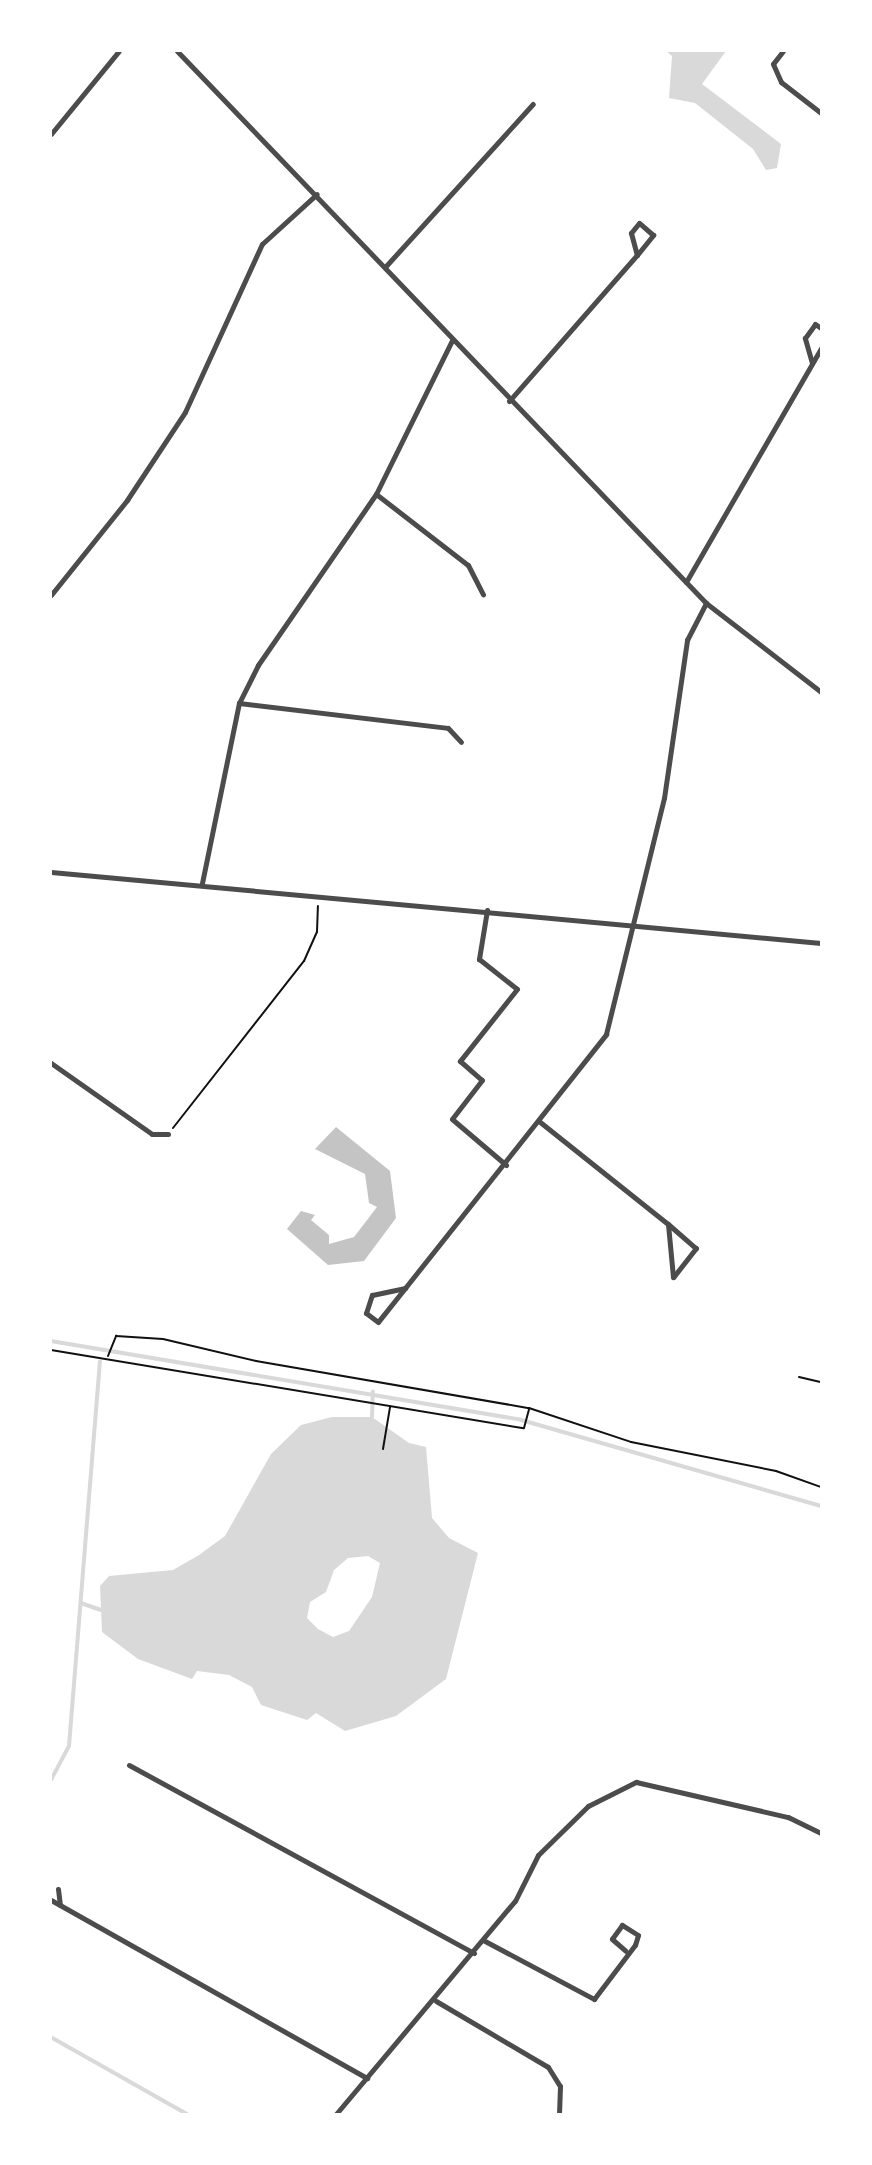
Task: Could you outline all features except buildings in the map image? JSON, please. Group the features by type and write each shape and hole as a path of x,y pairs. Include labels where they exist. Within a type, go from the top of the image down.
{"street":[{"path":"51,134 119,51"},
{"path":"177,51 317,194 509,401 706,603 821,692"},
{"path":"783,51 773,64 781,82 821,113"},
{"path":"385,267 533,104"},
{"path":"51,595 127,500 185,412 262,244 317,194"},
{"path":"509,401 637,255 653,235 639,223 631,233 637,255"},
{"path":"812,363 805,338 815,324 821,328"},
{"path":"202,883 239,703 376,494 452,340"},
{"path":"686,582 821,348"},
{"path":"376,494 468,565 483,594"},
{"path":"405,1288 372,1295 366,1313 378,1322 506,1165 606,1034 635,925 664,798 687,640 706,603"},
{"path":"239,703 448,728 461,742"},
{"path":"51,872 202,883 319,897 487,910 821,943"},
{"path":"487,910 479,958 517,989 460,1061 482,1080 452,1119 506,1165"},
{"path":"51,1063 152,1134 168,1134"},
{"path":"540,1122 668,1224 696,1248 673,1277 668,1224"},
{"path":"129,1765 474,1954"},
{"path":"346,2114 338,2112 436,2001 515,1901 538,1854 587,1806 636,1782 788,1817 821,1833"},
{"path":"58,1889 60,1905"},
{"path":"51,1900 367,2078"},
{"path":"484,1940 594,1999 638,1935 622,1925 612,1940 626,1951"},
{"path":"436,2001 548,2067 560,2086 559,2114"}],"path":[{"path":"168,1134 313,948 319,897"},
{"path":"108,1356 111,1343 125,1334 163,1339 256,1362 529,1408 631,1442 776,1471 821,1487"},
{"path":"51,1350 108,1356 524,1428 529,1408"},
{"path":"799,1377 821,1382"},
{"path":"383,1449 391,1406"}],"shaded area":[{"path":"666,51 726,51 702,84 781,144 777,168 766,170 753,149 695,103 669,98 672,56"},
{"path":"332,1417 372,1417 409,1443 426,1447 432,1518 449,1538 478,1553 446,1679 396,1716 345,1731 316,1713 307,1720 261,1705 252,1687 229,1675 197,1671 192,1679 138,1659 102,1632 100,1586 109,1576 173,1570 225,1536 271,1454 301,1425","holes":["368,1556 380,1563 372,1597 349,1631 333,1637 318,1629 307,1618 310,1602 326,1592 334,1570 348,1558"]}],"waterway":[{"path":"51,1341 518,1419 821,1506"},
{"path":"51,1780 69,1746 100,1362"},
{"path":"372,1417 373,1392"},
{"path":"81,1603 101,1610"},
{"path":"51,2037 187,2114"}]}
